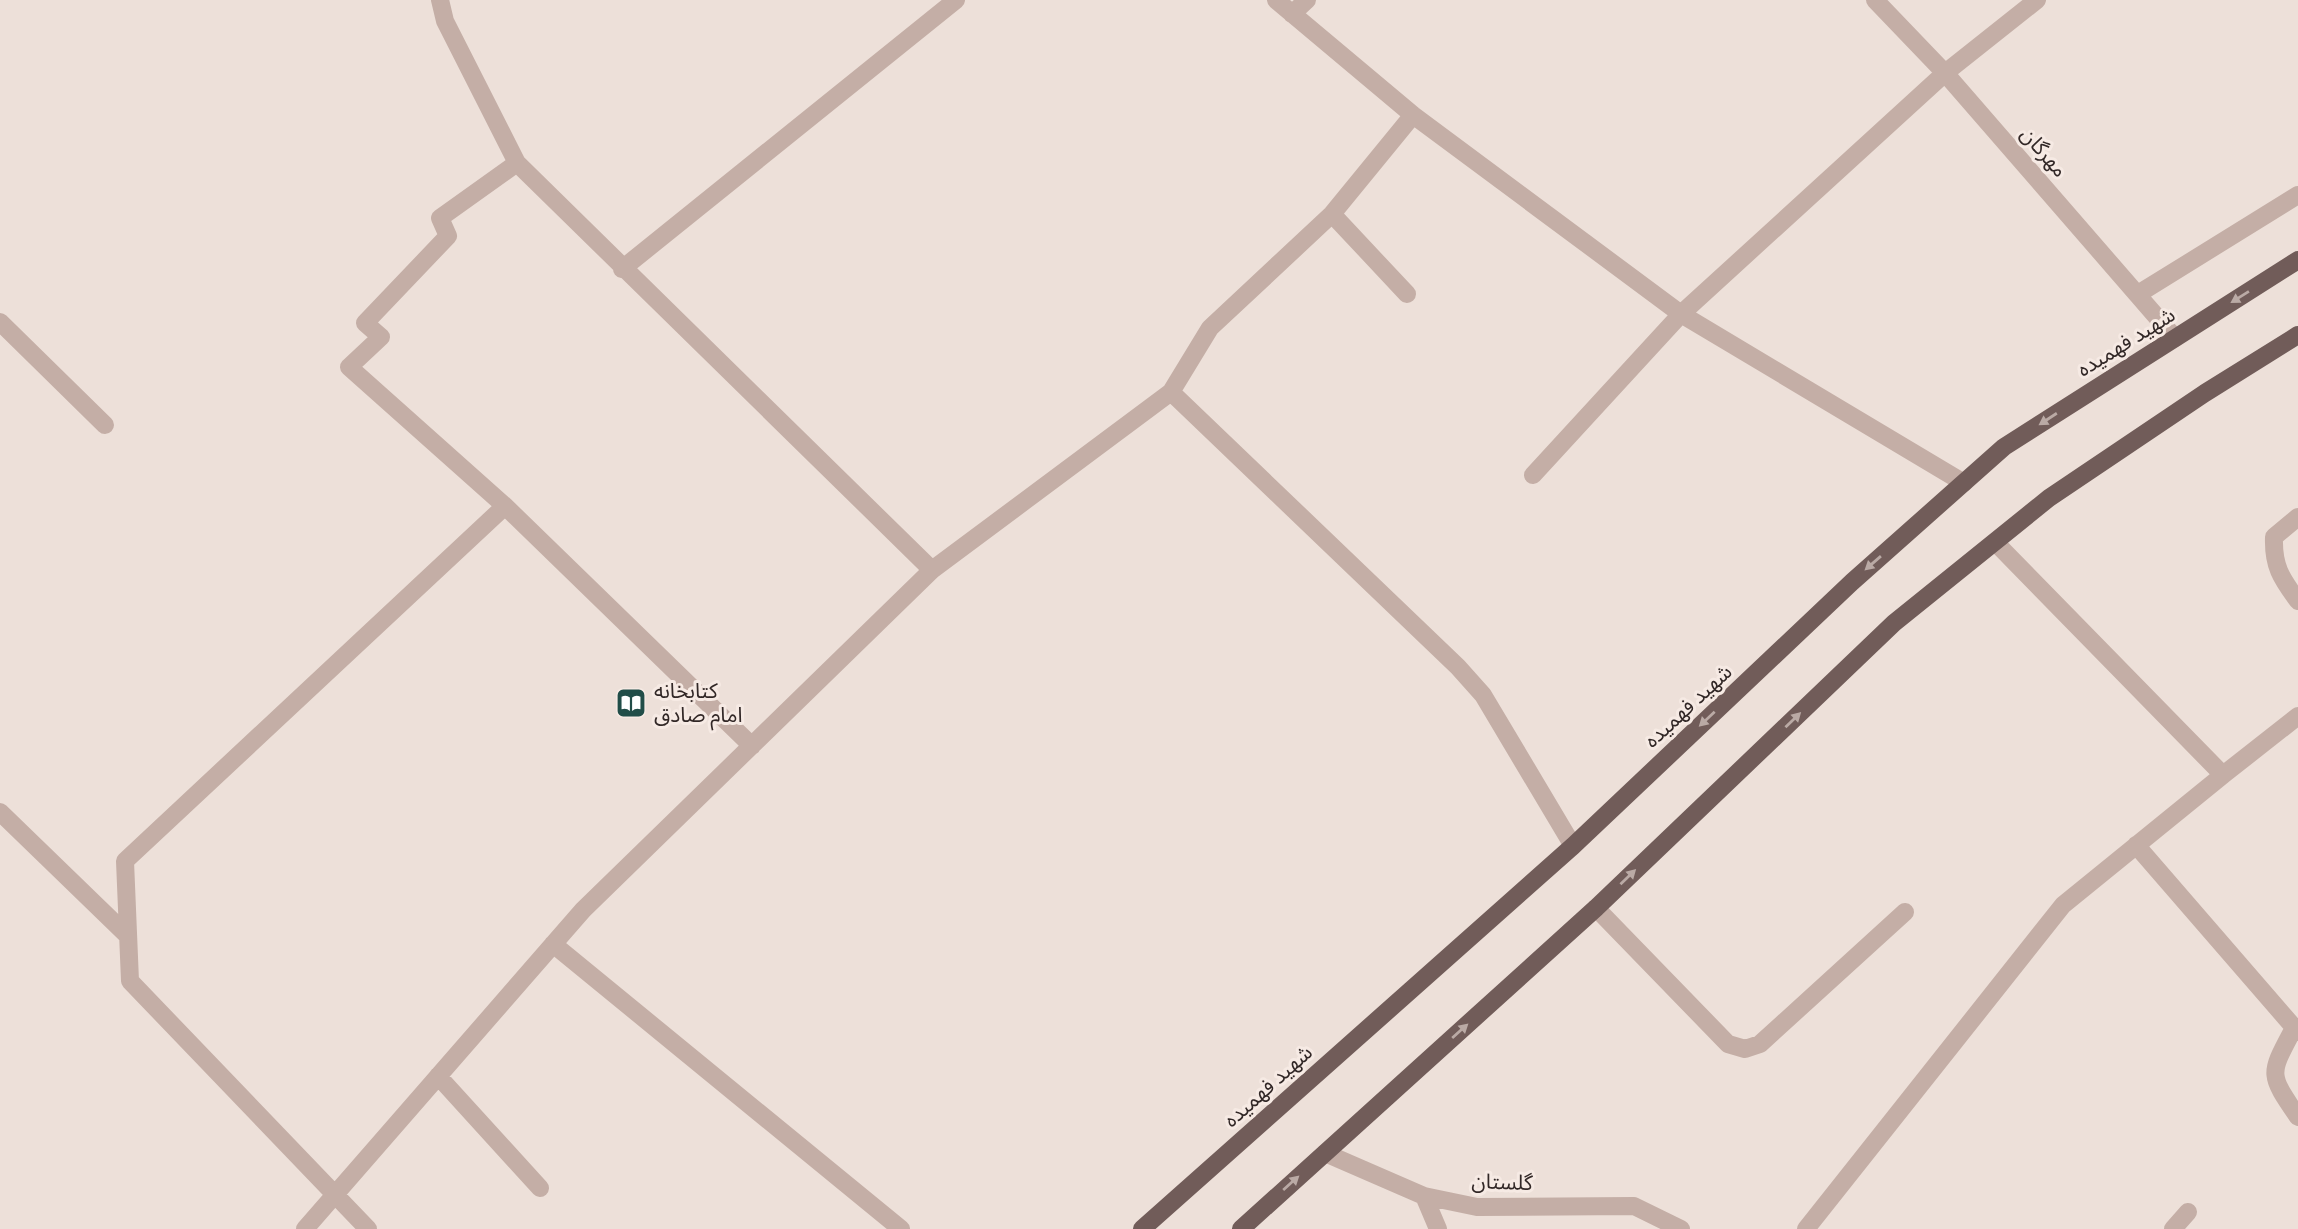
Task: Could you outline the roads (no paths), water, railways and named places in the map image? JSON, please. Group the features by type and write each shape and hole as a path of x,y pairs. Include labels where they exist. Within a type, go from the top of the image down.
{"main road":[{"name":"شهید فهمیده","path":"1142,1229 1573,845 1852,582 2004,447 2298,260"},
{"path":"1241,1229 1595,908 1894,623 2049,498 2205,393 2298,335"}],"street":[{"path":"440,0 445,22 517,163 622,269 932,570"},
{"path":"622,269 956,0"},
{"path":"1276,0 1413,115 1681,314 1964,484"},
{"path":"1292,15 1307,0"},
{"name":"مهرگان","path":"1875,0 1945,73 2175,338"},
{"path":"1533,475 1681,314 1945,73 2037,0"},
{"path":"305,1229 583,910 932,570 1171,392 1210,328 1332,214 1413,115"},
{"path":"517,163 440,218 448,236 365,323 381,337 349,367 505,506 751,746"},
{"path":"2137,294 2298,195"},
{"path":"1332,214 1408,294"},
{"path":"0,322 105,425"},
{"path":"1171,392 1483,695 1573,845"},
{"path":"368,1229 130,981 125,861 505,506"},
{"path":"2298,517 2274,537 2273,557 2281,577 2298,601"},
{"path":"1994,542 2223,775"},
{"path":"1806,1229 2063,905 2298,716"},
{"path":"0,811 128,936"},
{"path":"2136,845 2296,1030 2275,1065 2275,1078 2298,1117"},
{"path":"1595,908 1728,1044 1745,1049 1760,1044 1905,912"},
{"path":"553,944 901,1229"},
{"path":"438,1076 540,1188"},
{"name":"گلستان","path":"1325,1153 1424,1196 1477,1207 1634,1206 1681,1229"},
{"path":"1424,1196 1438,1229"},
{"path":"2173,1229 2188,1212"}],"place":[{"name":"کتابخانه امام صادق","path":"631,703"}]}
